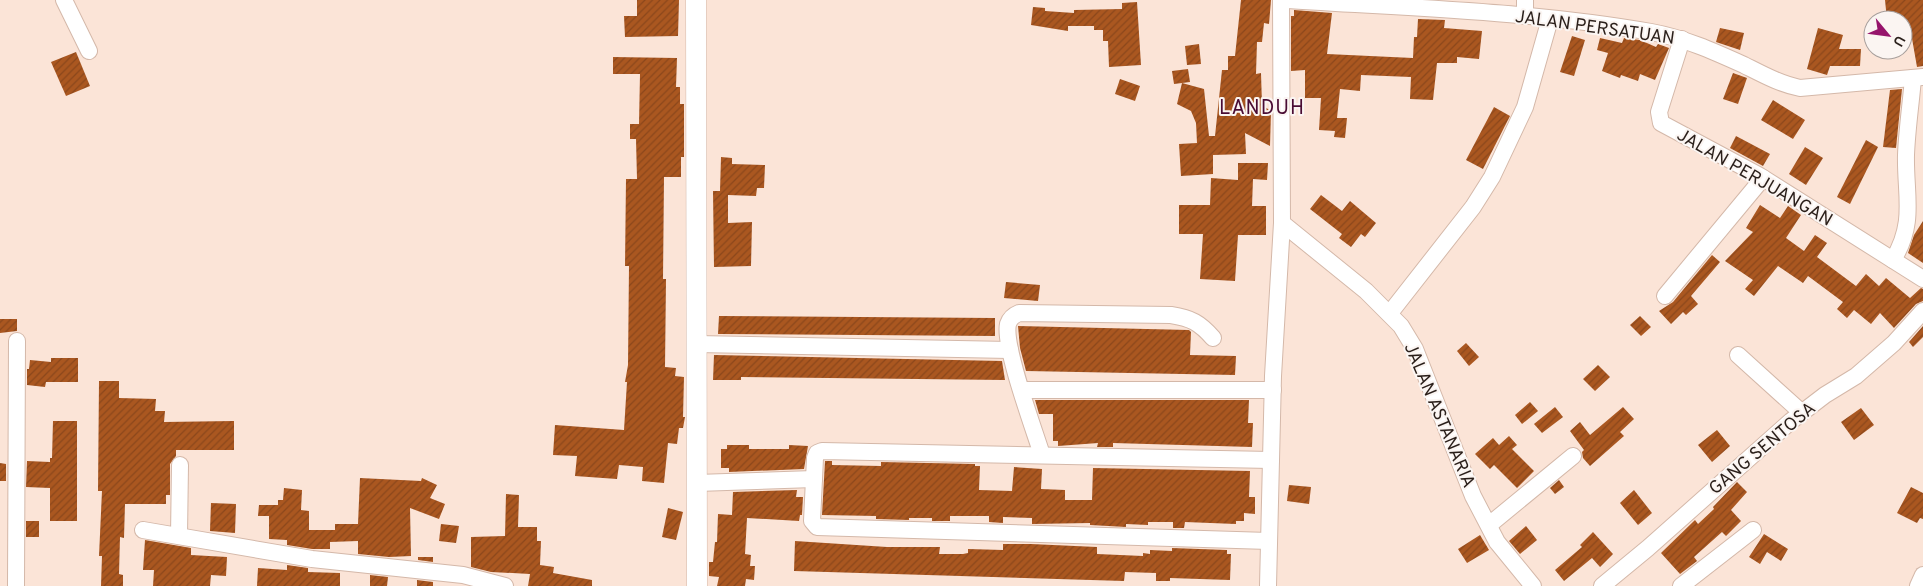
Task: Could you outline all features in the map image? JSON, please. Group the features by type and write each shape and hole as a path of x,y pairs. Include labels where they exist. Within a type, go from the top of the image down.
{"main road":[{"path":"696,2 697,586"}],"street":[{"path":"64,0 89,51"},
{"path":"1268,586 1274,346 1282,223 1281,0"},
{"name":"JALAN PERSATUAN","path":"1288,0 1525,8 1550,19 1650,32 1682,39 1790,86 1800,88 1918,77"},
{"path":"1390,313 1473,207 1492,177 1525,108 1550,19"},
{"name":"JALAN PERJUANGAN","path":"1682,39 1659,112 1661,122 1763,178 1923,280"},
{"path":"1893,260 1904,243 1908,219 1906,155 1918,77"},
{"path":"1665,296 1763,178"},
{"name":"JALAN ASTANARIA","path":"1282,223 1390,313 1401,326 1415,349 1474,496 1497,542 1533,586"},
{"name":"GANG SENTOSA","path":"1602,586 1802,412 1825,394 1856,376 1894,343 1923,311"},
{"path":"1042,455 1010,350 1008,326 1010,320 1019,313 1171,315 1191,318 1200,324 1213,338"},
{"path":"16,586 17,341"},
{"path":"696,344 1010,350"},
{"path":"1738,355 1802,412"},
{"path":"1022,390 1273,383"},
{"path":"1269,541 817,528 812,521 815,458 817,453 822,451 1271,460"},
{"path":"1489,525 1573,456"},
{"path":"179,536 180,465"},
{"path":"697,484 814,479"},
{"path":"143,530 312,559 463,575 505,586"},
{"path":"1681,586 1753,530"},
{"path":"1918,586 1923,575"}],"building":[{"path":"637,0 679,0 678,36 625,37 624,16 637,16"},
{"path":"1241,0 1271,0 1269,24 1264,23 1262,42 1257,42 1256,74 1261,73 1262,105 1271,111 1270,146 1245,133 1246,154 1213,155 1213,174 1181,176 1179,144 1197,143 1196,123 1191,111 1177,104 1182,83 1204,89 1209,136 1215,136 1222,70 1228,70 1228,56 1235,56"},
{"path":"1885,0 1923,0 1923,66 1917,67 1913,44 1913,10 1886,10"},
{"path":"1137,2 1141,65 1109,67 1108,41 1103,41 1103,30 1094,30 1094,26 1068,26 1068,31 1031,25 1033,7 1045,8 1045,11 1074,13 1074,10 1122,9 1122,3"},
{"path":"1294,10 1332,13 1327,54 1413,58 1414,37 1417,37 1418,19 1445,20 1444,28 1482,31 1479,59 1457,57 1457,63 1437,63 1433,100 1410,99 1411,77 1361,75 1360,91 1340,89 1337,118 1347,118 1345,138 1334,137 1335,131 1319,130 1321,98 1305,98 1305,70 1291,71 1291,16 1294,16"},
{"path":"1720,28 1744,33 1740,50 1716,42"},
{"path":"1818,28 1843,35 1839,49 1861,49 1860,66 1830,66 1827,75 1807,69"},
{"path":"1572,36 1585,40 1574,76 1560,72"},
{"path":"1600,38 1622,43 1624,38 1640,40 1656,47 1658,44 1669,48 1655,80 1640,74 1638,81 1621,75 1620,78 1602,71 1608,53 1597,50"},
{"path":"1199,44 1201,64 1187,65 1185,46"},
{"path":"76,52 90,86 66,96 51,62"},
{"path":"613,57 677,58 676,87 680,87 680,104 684,104 684,157 681,157 681,177 664,177 663,279 666,279 665,367 676,368 675,376 684,377 683,417 685,417 683,428 679,428 677,444 668,443 664,483 642,481 643,467 619,465 617,479 575,476 577,456 553,455 555,425 624,430 627,382 625,382 628,365 629,266 625,266 626,179 637,179 636,139 630,139 630,124 639,124 640,74 613,74"},
{"path":"1188,69 1190,82 1174,84 1172,71"},
{"path":"1733,73 1747,78 1738,104 1723,99"},
{"path":"1120,79 1140,86 1135,101 1115,94"},
{"path":"1902,89 1896,148 1883,147 1890,90"},
{"path":"1773,100 1805,120 1793,139 1761,120"},
{"path":"1494,107 1510,116 1483,169 1466,160"},
{"path":"1736,136 1770,154 1763,166 1730,148"},
{"path":"1866,140 1878,147 1850,204 1837,197"},
{"path":"1805,147 1823,158 1806,185 1789,174"},
{"path":"721,157 732,158 732,164 765,165 764,188 757,188 756,196 728,195 728,223 752,222 751,266 714,267 713,191 720,191"},
{"path":"1238,163 1268,163 1267,180 1253,179 1252,206 1266,206 1266,235 1238,235 1235,281 1200,279 1203,234 1179,234 1179,205 1210,205 1211,178 1238,180"},
{"path":"1321,195 1342,211 1350,201 1376,223 1365,237 1361,234 1351,247 1339,238 1342,234 1310,209"},
{"path":"1760,205 1780,218 1788,206 1801,215 1786,238 1804,251 1815,235 1827,243 1817,257 1856,286 1866,274 1879,286 1886,278 1910,298 1921,288 1923,289 1923,301 1916,304 1894,328 1880,313 1871,324 1854,310 1847,318 1837,309 1843,302 1808,276 1803,283 1778,266 1754,296 1745,289 1753,280 1725,261 1753,232 1746,228"},
{"path":"1923,221 1923,263 1908,253 1914,235"},
{"path":"1712,255 1720,262 1691,296 1698,304 1686,315 1683,312 1671,324 1659,311 1673,302"},
{"path":"1006,282 1040,285 1038,301 1004,298"},
{"path":"719,316 995,318 995,336 718,334"},
{"path":"1640,316 1651,327 1641,336 1630,325"},
{"path":"0,319 17,319 17,331 0,333"},
{"path":"1018,326 1189,330 1191,332 1190,355 1236,356 1235,375 1026,371 1020,348"},
{"path":"1923,326 1923,337 1913,347 1909,342"},
{"path":"1466,343 1479,357 1469,366 1457,351"},
{"path":"714,355 1002,361 1005,380 741,377 741,380 713,380"},
{"path":"51,358 78,358 78,382 46,382 45,387 27,385 27,369 29,369 30,360 51,362"},
{"path":"1598,365 1610,377 1595,391 1583,379"},
{"path":"99,381 119,381 119,398 156,399 155,411 165,411 164,422 234,421 234,450 176,450 176,456 170,464 170,495 166,495 166,504 125,504 124,538 120,537 119,574 123,575 123,586 101,586 102,556 99,556 102,491 98,491"},
{"path":"1035,400 1249,400 1248,423 1253,423 1252,447 1113,443 1113,447 1097,447 1098,443 1058,446 1058,441 1053,441 1053,414 1039,414"},
{"path":"1530,402 1538,411 1522,424 1515,415"},
{"path":"1555,407 1563,417 1542,433 1534,424"},
{"path":"1623,407 1634,419 1620,432 1624,436 1590,466 1583,458 1582,452 1584,450 1570,431 1580,422 1590,435"},
{"path":"1861,408 1874,425 1854,440 1841,422"},
{"path":"53,421 77,421 77,521 50,521 50,488 26,487 27,461 50,462 50,458 52,458"},
{"path":"1717,430 1730,446 1712,462 1698,445"},
{"path":"1509,436 1517,445 1512,449 1534,471 1517,488 1494,465 1490,469 1475,454 1493,438 1499,445"},
{"path":"727,445 749,445 749,449 789,449 789,445 808,446 804,469 729,472 729,468 721,468 721,449 727,449"},
{"path":"825,461 832,461 832,465 881,466 881,462 975,464 975,466 980,466 979,490 1012,491 1014,467 1042,469 1041,489 1065,490 1065,500 1092,500 1093,468 1250,471 1249,497 1255,497 1255,514 1244,513 1244,521 1236,521 1236,524 1185,522 1184,528 1173,528 1173,522 1148,522 1148,525 1126,524 1126,527 1090,525 1090,523 1032,524 1032,518 1003,517 1003,523 989,522 989,516 950,516 950,521 932,521 932,518 909,518 909,520 876,519 876,516 822,515"},
{"path":"0,463 6,464 6,481 0,481"},
{"path":"360,478 421,481 422,478 437,485 430,498 445,504 439,519 410,508 411,556 389,557 358,554 358,541 330,542 330,549 312,549 287,545 287,540 269,539 269,516 258,516 259,505 278,505 278,500 283,500 284,488 302,490 301,510 309,511 309,530 335,530 335,524 358,524"},
{"path":"1559,480 1564,487 1555,494 1550,488"},
{"path":"1737,482 1747,492 1731,510 1741,521 1726,536 1722,532 1694,557 1697,561 1680,574 1661,553 1695,520 1698,524 1714,509 1713,507"},
{"path":"1289,485 1311,487 1309,504 1287,501"},
{"path":"1911,487 1923,493 1923,519 1920,518 1917,523 1897,513"},
{"path":"797,490 796,497 803,497 802,515 800,515 799,521 747,518 745,554 751,555 750,566 755,566 754,580 746,579 745,586 717,586 719,577 709,576 709,562 713,562 715,542 717,542 718,514 732,515 733,492"},
{"path":"1634,490 1652,513 1638,525 1620,503"},
{"path":"506,494 519,495 518,527 537,527 537,541 541,541 540,565 554,567 553,573 592,580 592,586 528,586 530,574 491,572 471,567 471,537 505,536"},
{"path":"211,503 236,504 235,533 210,531"},
{"path":"668,508 683,512 676,540 662,537"},
{"path":"26,521 39,521 39,537 26,537"},
{"path":"441,524 459,526 456,543 439,541"},
{"path":"1526,526 1537,540 1520,554 1509,541"},
{"path":"1593,532 1613,554 1600,567 1592,558 1564,581 1555,570 1582,547 1580,545"},
{"path":"1764,534 1788,549 1781,561 1767,552 1760,564 1749,557"},
{"path":"1480,535 1489,550 1467,563 1458,549"},
{"path":"145,540 191,548 191,555 227,557 226,576 211,575 210,586 153,586 154,570 143,570"},
{"path":"795,541 887,547 940,547 939,554 963,554 968,553 968,549 1003,550 1003,544 1097,547 1097,554 1143,556 1143,553 1150,554 1150,550 1172,551 1172,548 1227,550 1227,554 1231,554 1230,580 1170,578 1170,581 1156,581 1156,573 1125,572 1124,581 794,571"},
{"path":"418,557 433,557 433,562 418,560"},
{"path":"287,565 308,568 308,572 340,573 340,586 257,586 258,568 287,570"},
{"path":"370,575 388,577 387,586 370,586"},
{"path":"417,580 433,582 433,586 417,586"}],"district":[{"name":"LANDUH","path":"1262,107"}]}
